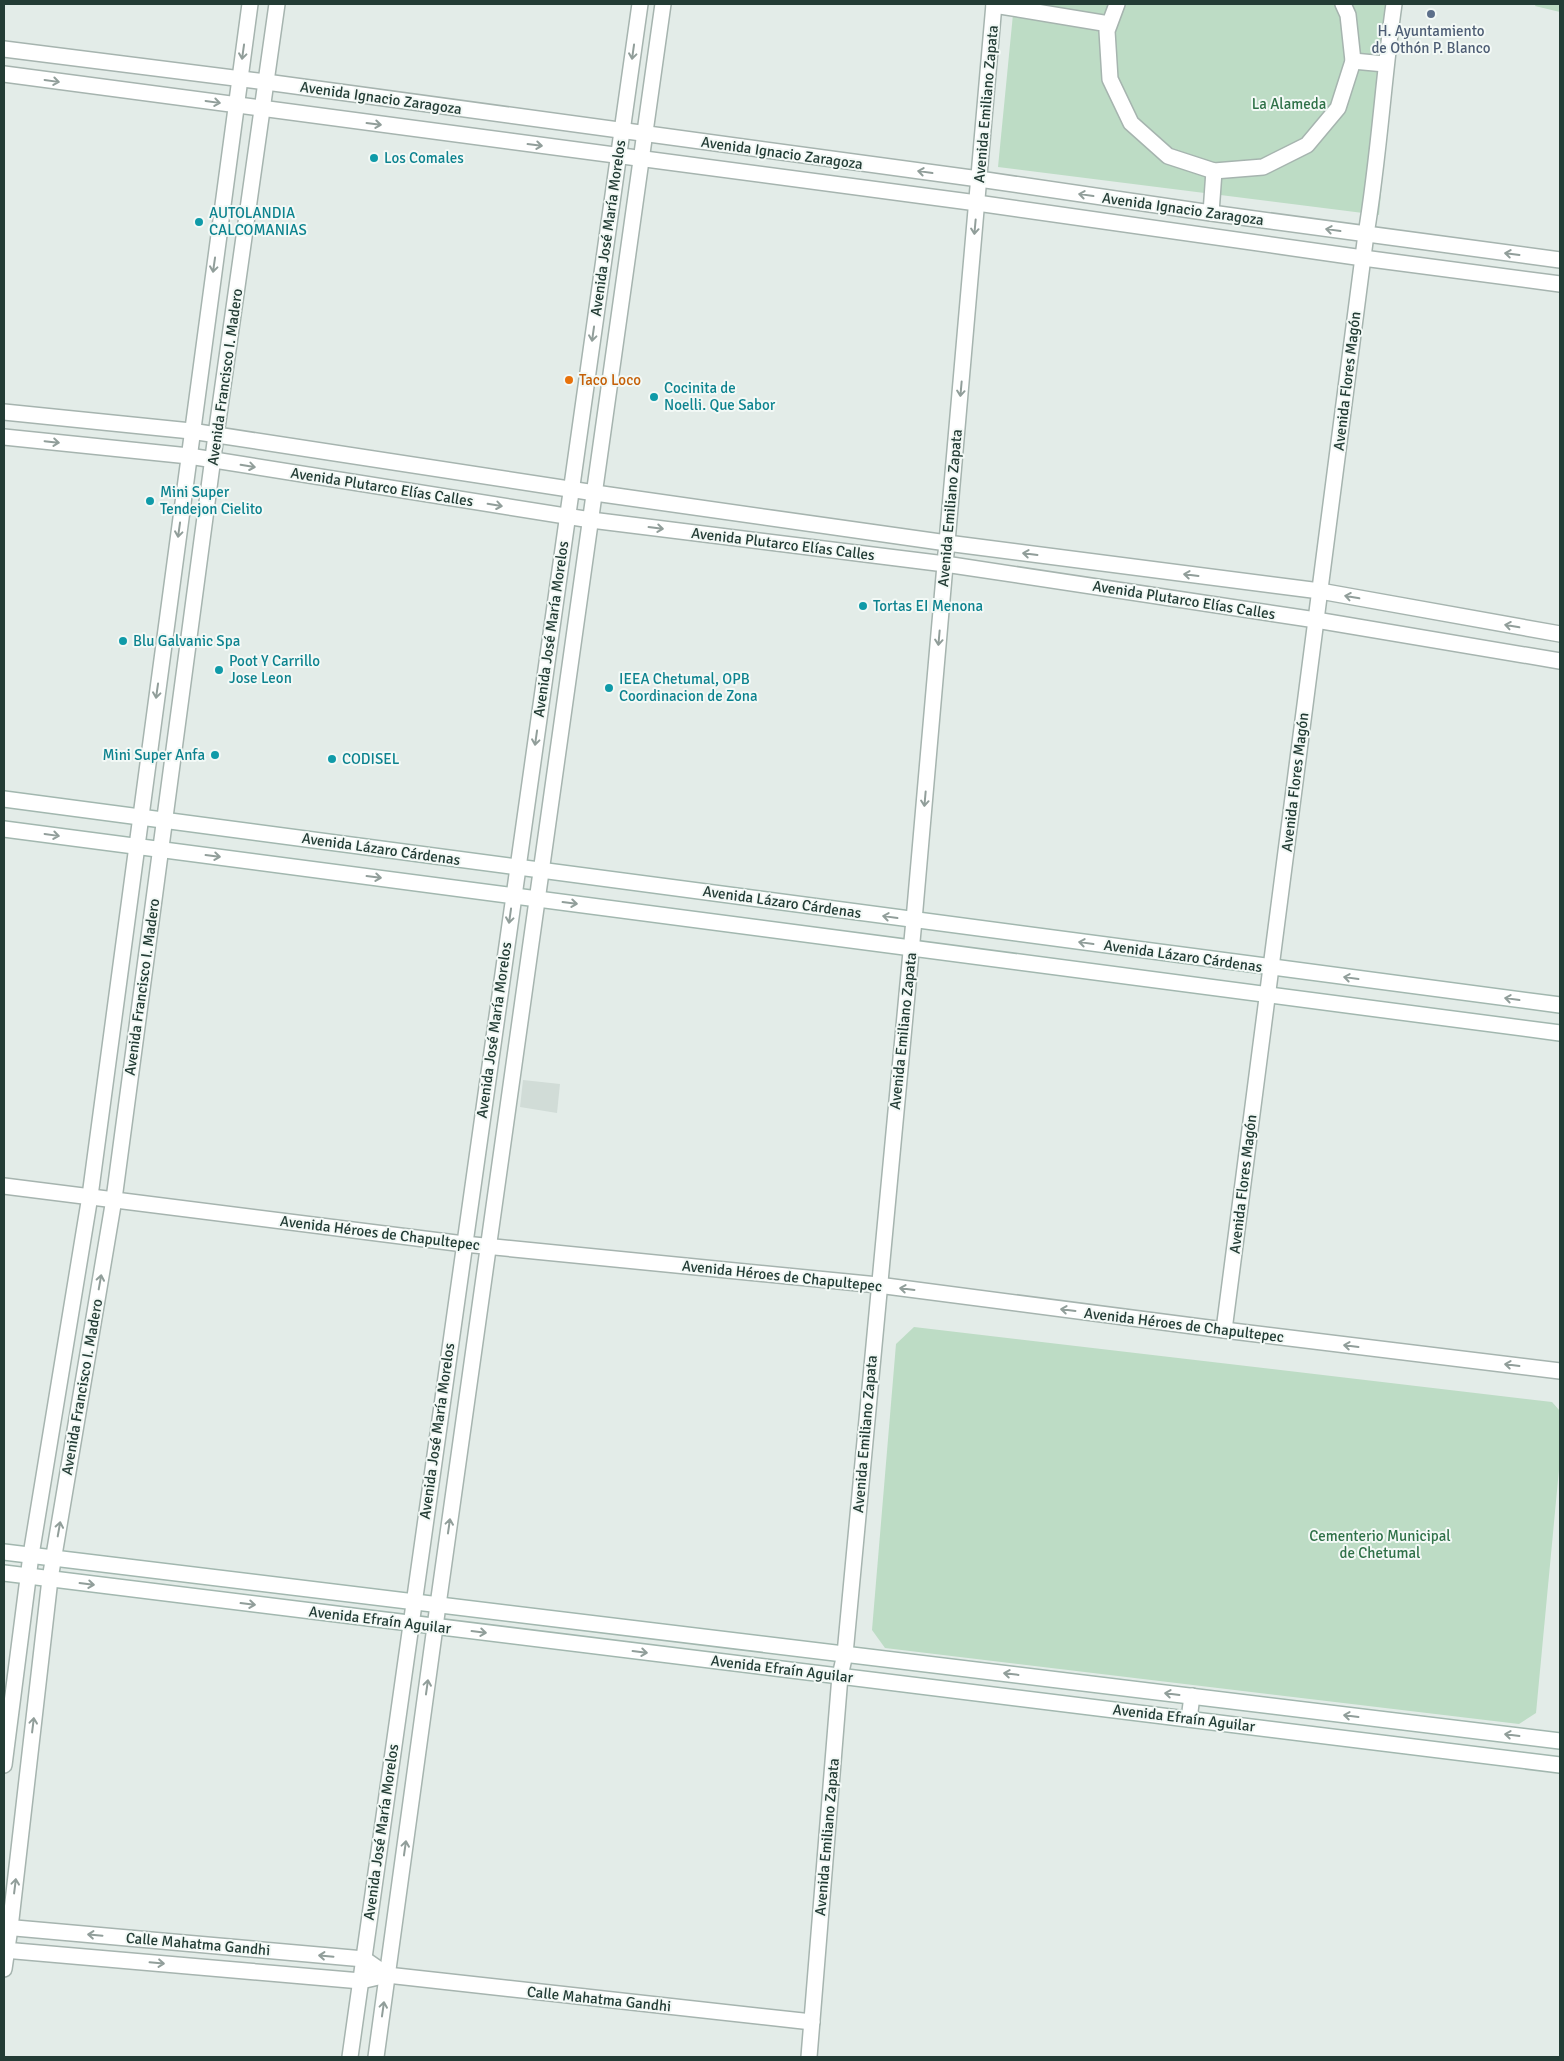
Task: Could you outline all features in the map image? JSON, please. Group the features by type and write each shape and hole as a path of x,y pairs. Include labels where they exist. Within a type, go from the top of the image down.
{"street":[{"name":"Avenida Francisco I. Madero","path":"4,1765 31,1555 90,1196 191,431 250,4"},
{"name":"Avenida Francisco I. Madero","path":"4,1969 7,1928 50,1579 114,1199 216,435 277,4"},
{"name":"Avenida José María Morelos","path":"350,2057 640,4"},
{"name":"Avenida José María Morelos","path":"376,2057 488,1246 664,4"},
{"path":"994,4 1109,24"},
{"name":"Avenida Emiliano Zapata","path":"809,2057 840,1676 845,1654 878,1285 912,948 994,4"},
{"path":"1117,4 1107,31 1110,80 1131,124 1168,156 1214,171 1263,167 1307,145 1338,108 1353,61 1348,15 1343,4"},
{"name":"Avenida Flores Magón","path":"1224,1330 1370,208 1385,64 1394,4"},
{"name":"Avenida Ignacio Zaragoza","path":"4,49 266,82 1560,260"},
{"path":"1353,61 1385,64"},
{"name":"Avenida Ignacio Zaragoza","path":"4,74 263,110 977,203 1560,284"},
{"path":"1211,213 1214,171"},
{"path":"1463,272 1467,248"},
{"name":"Avenida Plutarco Elías Calles","path":"4,412 191,431 595,493 947,543 1320,591 1560,634"},
{"name":"Avenida Plutarco Elías Calles","path":"4,437 189,456 591,520 945,564 1316,620 1560,661"},
{"name":"Avenida Lázaro Cárdenas","path":"4,799 1560,1005"},
{"name":"Avenida Lázaro Cárdenas","path":"4,829 1560,1033"},
{"name":"Avenida Héroes de Chapultepec","path":"4,1186 464,1244 878,1285 1560,1371"},
{"name":"Avenida Efraín Aguilar","path":"4,1552 1560,1741"},
{"name":"Avenida Efraín Aguilar","path":"4,1574 1560,1765"},
{"path":"1189,1719 1192,1696"},
{"name":"Calle Mahatma Gandhi","path":"7,1928 364,1959 387,1975"},
{"name":"Calle Mahatma Gandhi","path":"5,1950 361,1981 387,1975 812,2022"}],"shaded area":[{"path":"523,1080 560,1084 557,1113 520,1107"}],"green space":[{"name":"La Alameda","path":"1014,4 1398,4 1379,215 998,167"},
{"path":"1536,4 1560,4 1560,12 1535,6"},
{"name":"Cementerio Municipal de Chetumal","path":"914,1327 1552,1402 1560,1411 1560,1459 1536,1713 1519,1724 885,1648 872,1630 896,1344"}],"place":[{"name":"H. Ayuntamiento de Othón P. Blanco","path":"1431,14"},
{"name":"Los Comales","path":"374,158"},
{"name":"AUTOLANDIA CALCOMANIAS","path":"199,222"},
{"name":"Taco Loco","path":"569,380"},
{"name":"Cocinita de Noelli. Que Sabor","path":"654,397"},
{"name":"Mini Super Tendejon Cielito","path":"150,501"},
{"name":"Tortas EI Menona","path":"863,606"},
{"name":"Blu Galvanic Spa","path":"123,641"},
{"name":"Poot Y Carrillo Jose Leon","path":"219,670"},
{"name":"IEEA Chetumal, OPB Coordinacion de Zona","path":"609,688"},
{"name":"Mini Super Anfa","path":"215,755"},
{"name":"CODISEL","path":"332,759"}]}
